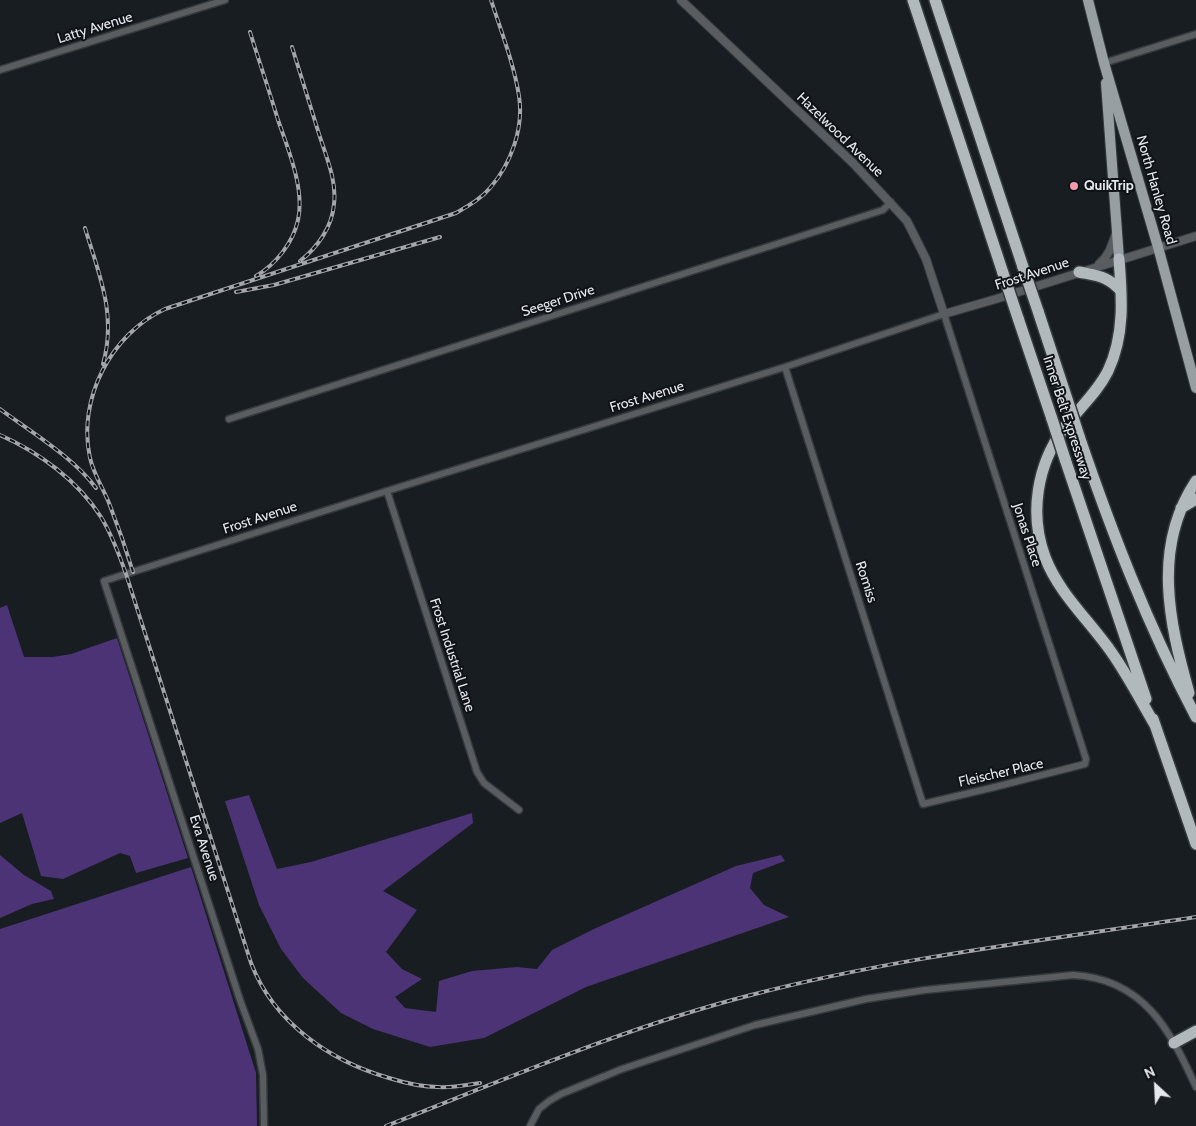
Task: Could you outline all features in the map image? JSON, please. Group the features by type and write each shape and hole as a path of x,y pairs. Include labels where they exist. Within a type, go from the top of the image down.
{"highway":[{"name":"Inner Belt Expressway","path":"913,0 1018,318 1196,844"},
{"name":"Inner Belt Expressway","path":"935,0 1103,508 1137,593 1166,657 1196,716"},
{"path":"1119,259 1122,291 1121,326 1112,360 1101,383 1065,427 1048,456 1038,488 1037,523 1043,550 1055,579 1112,653 1155,725"},
{"path":"1079,272 1106,278 1122,291"},
{"path":"1196,481 1181,508 1171,543 1169,584 1170,608 1178,652 1196,716"},
{"path":"1181,508 1196,499"},
{"path":"1174,1043 1196,1031"},
{"path":"1174,1043 1196,1038"}],"main road":[{"name":"North Hanley Road","path":"1088,0 1196,388"},
{"path":"1104,62 1119,259"}],"street":[{"name":"Latty Avenue","path":"0,70 225,0"},
{"name":"Hazelwood Avenue","path":"681,0 853,163 907,220 926,259 944,314"},
{"path":"1104,62 1196,34"},
{"name":"Seeger Drive","path":"228,420 883,210 891,202"},
{"path":"1096,267 1104,260 1110,250 1117,229"},
{"name":"Frost Avenue","path":"104,581 785,367 944,314 1196,236"},
{"name":"Jonas Place","path":"944,314 1086,759 1086,764"},
{"name":"Romiss","path":"785,367 923,804"},
{"name":"Frost Industrial Lane","path":"386,491 477,772 484,783 519,810"},
{"name":"Eva Avenue","path":"104,581 240,1000 258,1050 263,1075 264,1126"},
{"name":"Fleischer Place","path":"923,804 1086,764"},
{"path":"530,1126 540,1109 549,1100 561,1094 622,1069 755,1025 866,999 923,990 1073,975 1088,976 1110,983 1132,994 1148,1006 1160,1019 1196,1087"}],"shaded area":[{"path":"7,605 24,657 53,657 71,654 117,638 188,858 136,873 130,856 120,853 63,879 41,876 22,813 0,823 0,608"},
{"path":"249,795 277,869 311,862 472,813 473,823 383,891 417,910 386,952 402,969 422,979 395,997 405,1008 436,1012 439,981 472,971 517,967 537,969 552,950 596,928 736,866 781,855 785,861 753,873 750,888 764,905 789,917 586,987 484,1038 430,1047 373,1029 341,1013 303,978 281,949 259,905 225,801"},
{"path":"0,855 24,875 51,891 54,899 32,904 0,918"},
{"path":"191,867 256,1073 257,1126 0,1126 0,929"}],"railway":[{"path":"133,572 107,497 96,476 90,458 87,436 89,413 102,371 114,352 129,335 146,320 165,309 456,213 483,196 510,157 520,120 519,96 514,72 491,0"},
{"path":"250,32 291,156 300,208 296,229 288,245 277,259 256,276"},
{"path":"292,47 330,169 335,195 333,212 323,236 300,261"},
{"path":"85,228 101,279 107,311 107,346 103,364"},
{"path":"236,292 274,285 440,237"},
{"path":"0,409 64,455 96,488"},
{"path":"0,435 43,459 69,480 92,504 109,531 126,574 251,963 261,984 274,1004 306,1037 325,1050 367,1071 401,1082 426,1086 448,1087 480,1083"},
{"path":"386,1126 612,1038 658,1022 751,995 861,970 917,960 1196,917"}],"place":[{"name":"QuikTrip","path":"1074,186"}]}
